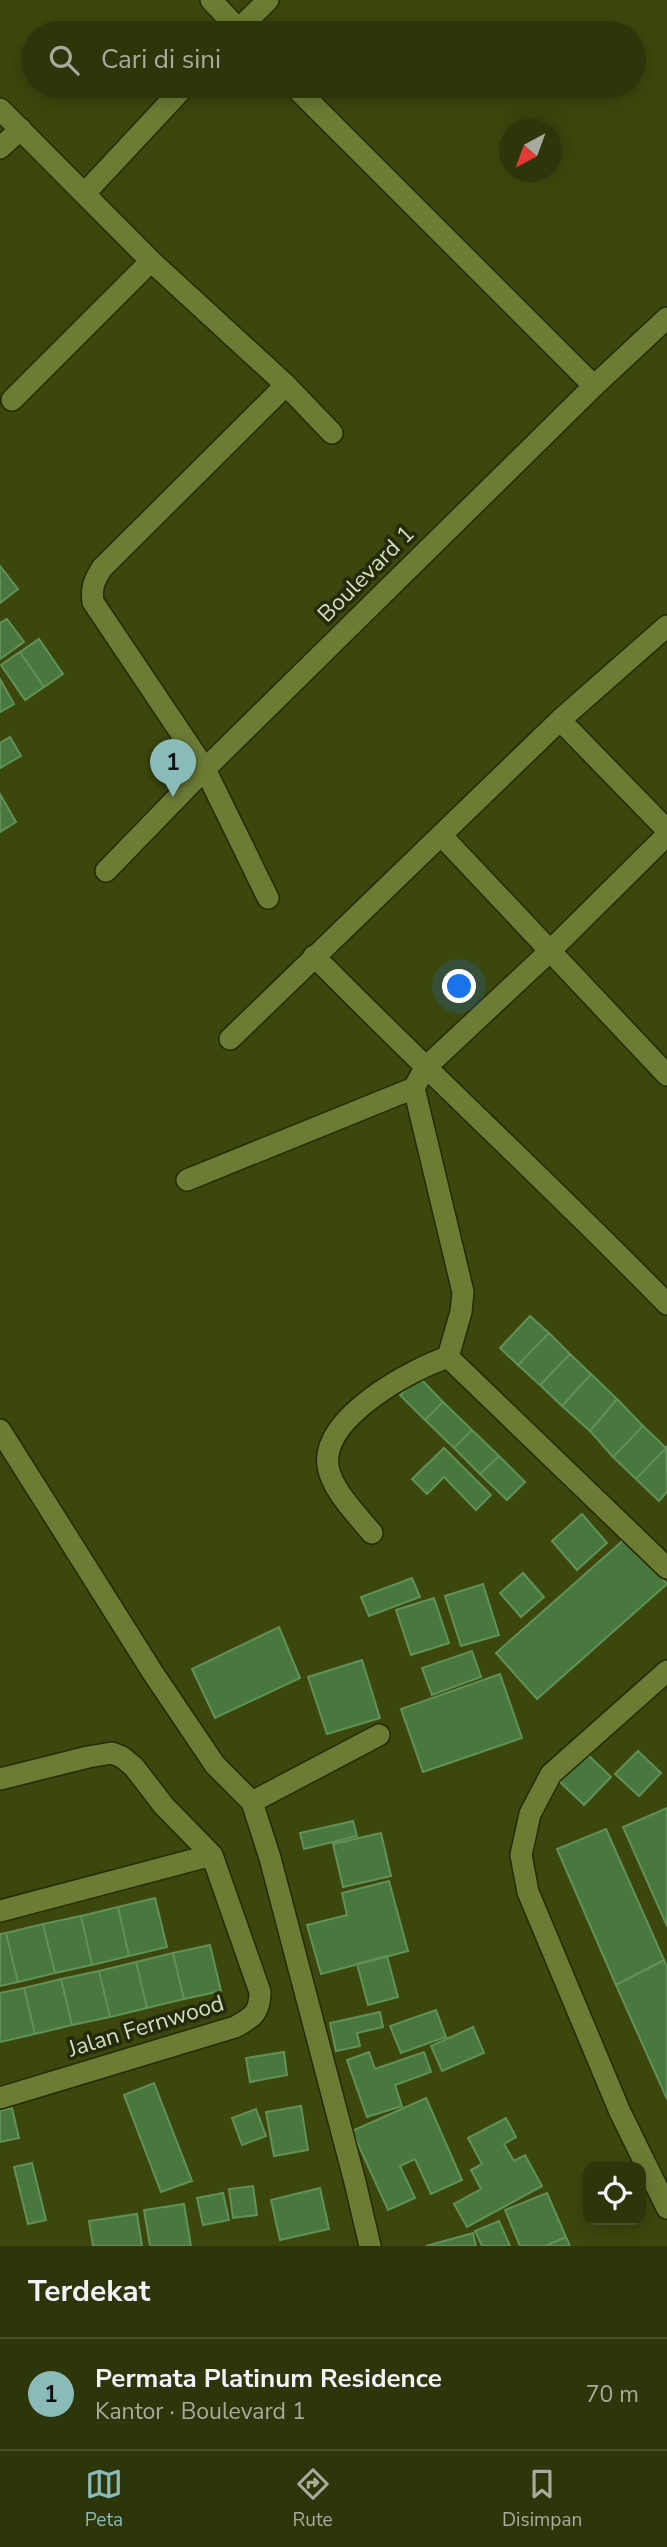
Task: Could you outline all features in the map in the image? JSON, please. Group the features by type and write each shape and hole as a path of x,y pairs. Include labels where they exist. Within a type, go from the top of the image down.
{"street":[{"path":"211,0 229,21"},
{"path":"248,21 268,0"},
{"path":"85,193 175,98"},
{"path":"306,98 593,386"},
{"path":"0,109 151,261 286,384 332,433"},
{"path":"0,148 21,129"},
{"path":"12,400 151,261"},
{"name":"Boulevard 1","path":"106,871 205,769 593,386 667,318"},
{"path":"268,898 205,769 93,602 91,590 102,568 286,384"},
{"path":"230,1040 560,720 667,626"},
{"path":"560,720 667,830"},
{"path":"441,835 667,1075"},
{"path":"187,1180 414,1088 425,1068 549,952 667,835"},
{"path":"314,956 425,1068 584,1219 667,1304"},
{"path":"414,1088 463,1292 461,1312 448,1357"},
{"path":"372,1533 342,1497 328,1467 329,1448 345,1422 363,1404 425,1365 448,1357"},
{"path":"448,1357 667,1568"},
{"path":"0,1430 153,1673 215,1765 252,1802 270,1858 370,2246"},
{"path":"667,1671 551,1774 530,1814 521,1854 528,1892 620,2112 667,2208"},
{"path":"252,1802 379,1735"},
{"path":"0,1779 88,1757 112,1754 122,1757 134,1767 164,1806 212,1856 0,1911"},
{"name":"Jalan Fernwood","path":"0,2098 195,2040 235,2027 253,2017 260,2007 260,1992 212,1856"}],"building":[{"path":"0,566 18,589 0,603"},
{"path":"7,619 24,642 0,659 0,623"},
{"path":"39,639 63,674 44,687 20,652"},
{"path":"20,652 44,687 25,700 1,665"},
{"path":"0,679 14,704 0,712"},
{"path":"10,737 21,756 0,768 0,743"},
{"path":"0,794 16,822 0,832"},
{"path":"530,1316 549,1333 518,1365 500,1348"},
{"path":"549,1333 570,1354 540,1385 518,1365"},
{"path":"570,1354 591,1374 562,1406 540,1385"},
{"path":"591,1374 617,1399 590,1431 562,1406"},
{"path":"419,1377 443,1402 425,1420 400,1395"},
{"path":"617,1399 643,1426 613,1457 590,1431"},
{"path":"443,1402 472,1430 454,1448 425,1420"},
{"path":"643,1426 666,1448 636,1479 613,1457"},
{"path":"472,1430 499,1456 480,1474 454,1448"},
{"path":"444,1448 491,1495 476,1510 444,1477 427,1494 412,1479"},
{"path":"666,1448 667,1492 659,1501 636,1479"},
{"path":"499,1456 525,1482 507,1500 480,1474"},
{"path":"582,1514 607,1543 577,1570 552,1541"},
{"path":"627,1537 667,1584 537,1699 496,1653"},
{"path":"523,1573 544,1597 521,1617 500,1593"},
{"path":"412,1578 420,1597 369,1616 361,1597"},
{"path":"483,1584 499,1635 461,1646 445,1596"},
{"path":"434,1598 449,1643 411,1655 396,1610"},
{"path":"279,1627 300,1678 215,1718 192,1669"},
{"path":"472,1651 481,1677 432,1695 422,1668"},
{"path":"362,1660 380,1718 327,1734 308,1677"},
{"path":"500,1674 522,1738 423,1772 401,1709"},
{"path":"638,1751 661,1773 639,1796 615,1774"},
{"path":"586,1753 611,1777 584,1805 559,1781"},
{"path":"667,1808 667,1926 623,1827"},
{"path":"353,1821 357,1836 304,1849 300,1833"},
{"path":"606,1829 664,1960 616,1985 557,1849"},
{"path":"381,1833 391,1876 343,1887 333,1844"},
{"path":"389,1881 408,1951 321,1974 307,1925 347,1915 342,1893"},
{"path":"155,1898 167,1947 129,1956 118,1907"},
{"path":"118,1907 129,1956 92,1965 81,1916"},
{"path":"81,1916 92,1965 55,1973 43,1924"},
{"path":"43,1924 55,1973 18,1982 6,1933"},
{"path":"6,1933 18,1982 0,1986 0,1934"},
{"path":"210,1945 221,1991 184,1999 173,1953"},
{"path":"173,1953 184,1999 147,2008 136,1962"},
{"path":"387,1956 398,1997 368,2005 357,1964"},
{"path":"664,1960 667,1967 667,2099 616,1985"},
{"path":"136,1962 147,2008 110,2017 99,1971"},
{"path":"99,1971 110,2017 72,2025 61,1979"},
{"path":"61,1979 72,2025 35,2034 24,1988"},
{"path":"24,1988 35,2034 0,2042 0,1993"},
{"path":"436,2010 446,2037 401,2053 390,2026"},
{"path":"380,2012 383,2027 357,2033 360,2046 336,2051 330,2023"},
{"path":"473,2027 484,2053 442,2071 431,2046"},
{"path":"284,2052 287,2075 250,2082 246,2058"},
{"path":"369,2052 375,2069 424,2052 431,2072 395,2085 402,2106 367,2117 347,2060"},
{"path":"154,2083 192,2181 161,2192 124,2095"},
{"path":"426,2098 462,2180 431,2194 415,2159 400,2166 415,2198 388,2210 352,2131"},
{"path":"301,2106 308,2150 274,2156 266,2112"},
{"path":"12,2108 19,2138 0,2142 0,2111"},
{"path":"256,2109 266,2136 242,2145 232,2118"},
{"path":"506,2118 516,2137 504,2144 514,2161 525,2155 542,2186 467,2227 454,2204 481,2189 471,2170 482,2164 468,2138"},
{"path":"32,2163 46,2220 28,2224 14,2167"},
{"path":"253,2186 257,2215 233,2218 229,2189"},
{"path":"320,2188 329,2229 280,2240 271,2200"},
{"path":"223,2193 229,2220 203,2225 197,2198"},
{"path":"547,2193 566,2237 545,2246 520,2246 505,2210"},
{"path":"184,2204 191,2246 150,2246 144,2210"},
{"path":"137,2214 142,2246 93,2246 89,2221"},
{"path":"499,2221 510,2246 482,2246 475,2231"},
{"path":"473,2233 476,2246 426,2246"},
{"path":"566,2237 570,2246 545,2246"}],"place":[{"name":"Permata Platinum Residence","path":"173,797"}]}
